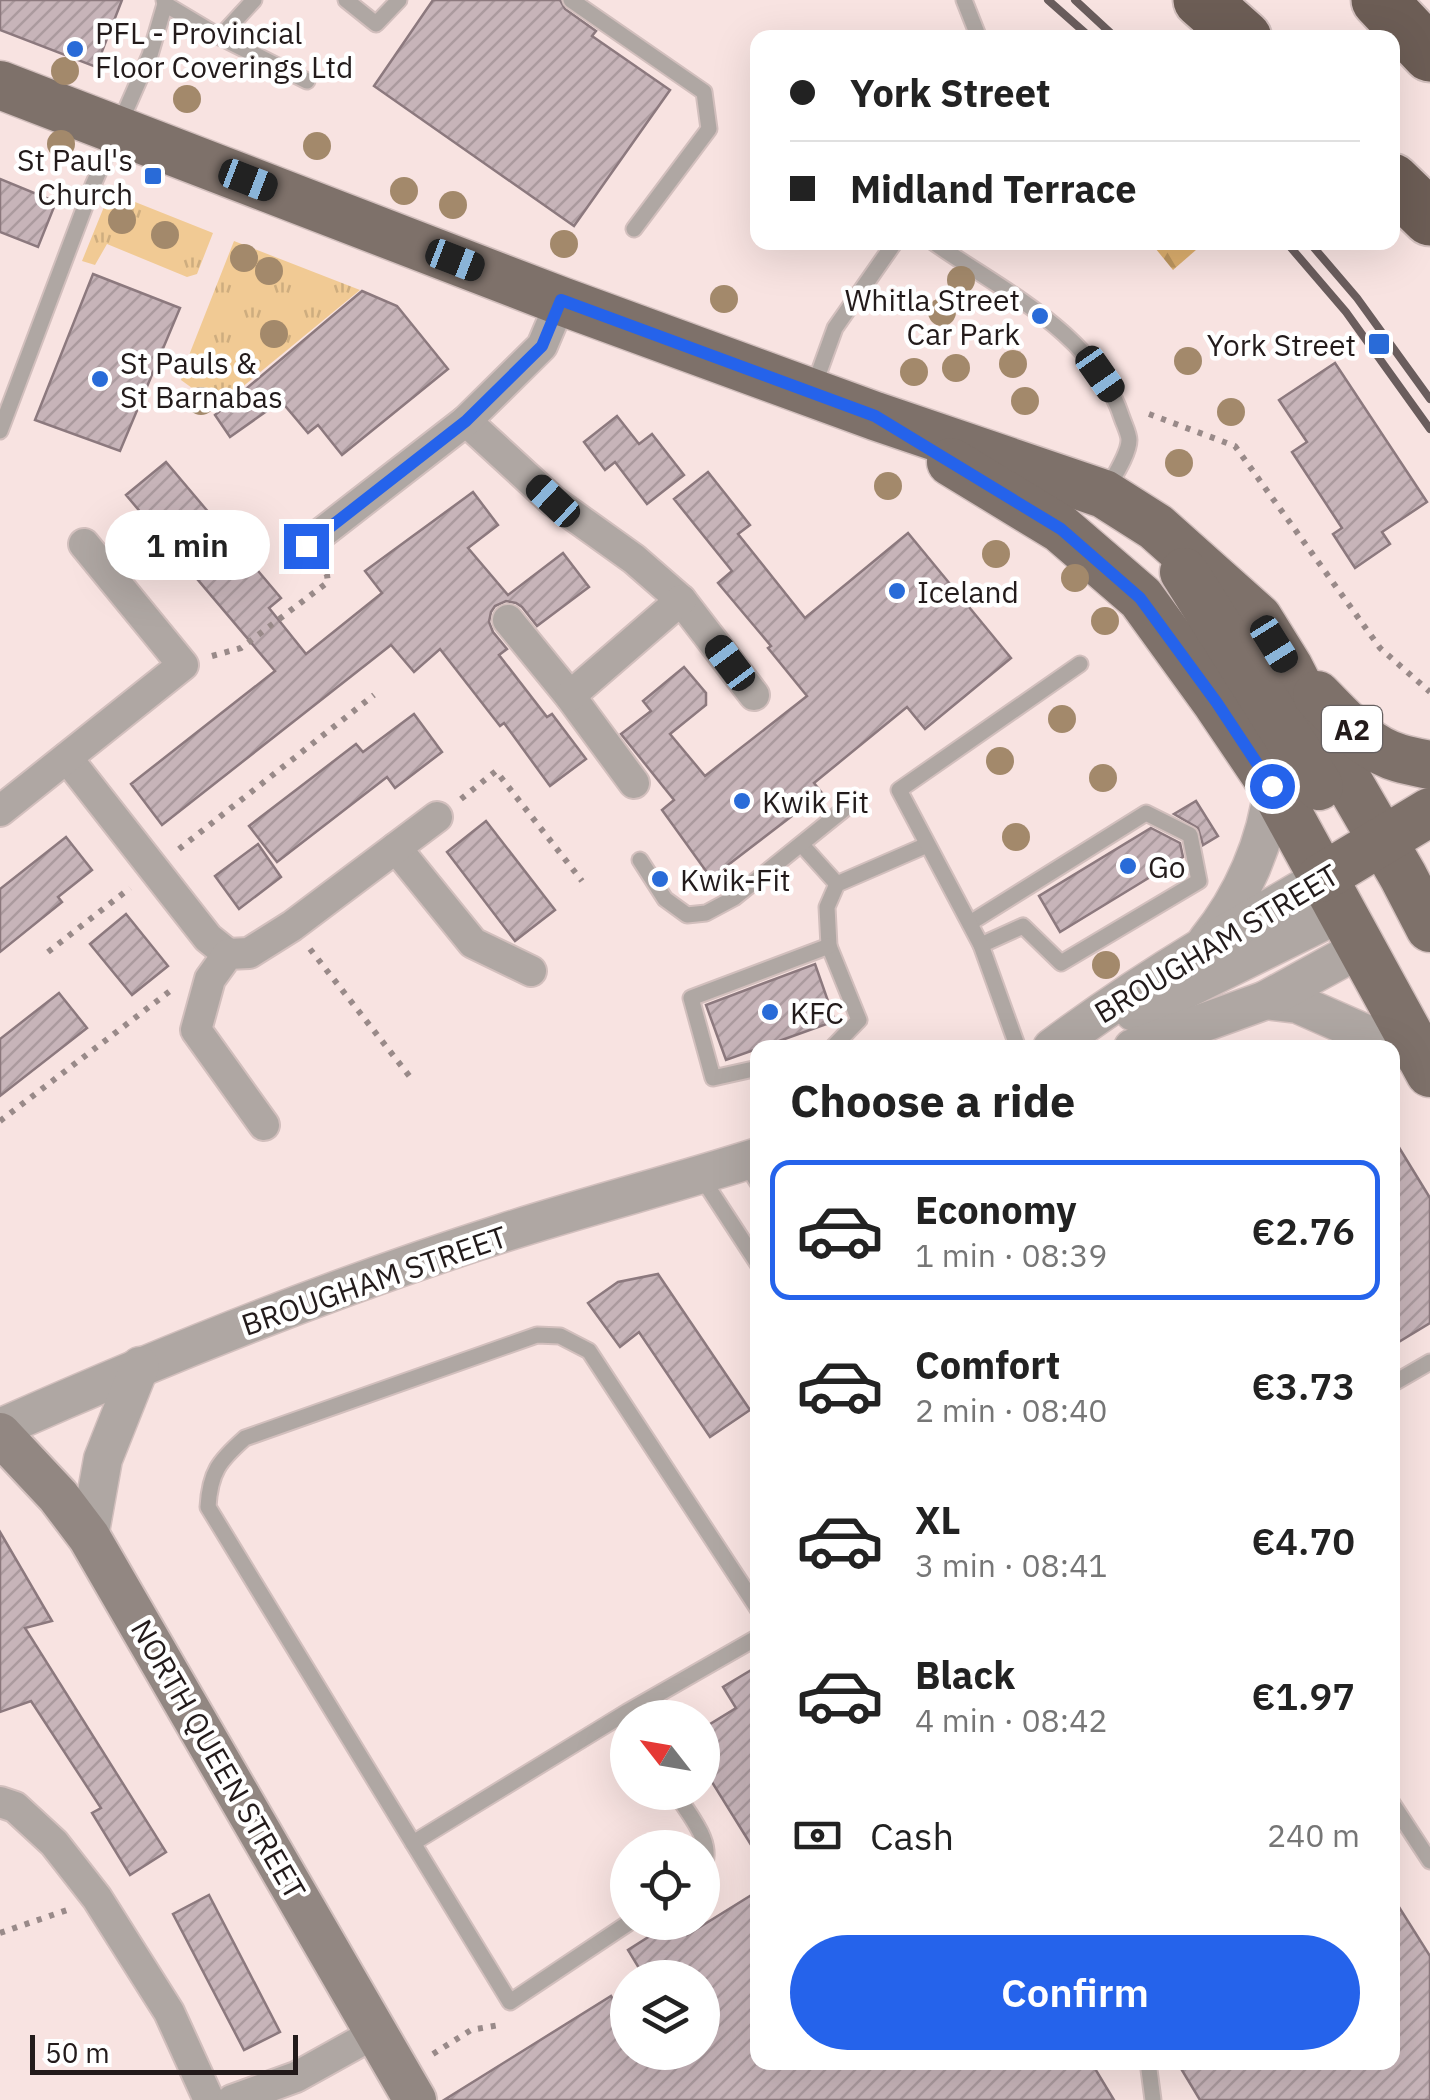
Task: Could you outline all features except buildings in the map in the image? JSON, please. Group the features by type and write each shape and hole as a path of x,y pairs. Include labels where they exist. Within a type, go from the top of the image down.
{"highway":[{"path":"1201,0 1235,30"},
{"path":"1379,0 1430,54"},
{"path":"1400,189 1430,218"}],"main road":[{"name":"A2","path":"0,84 561,300 875,416 1104,494 1156,527 1258,618 1289,668 1336,762 1388,894 1426,1066"},
{"name":"A2","path":"875,416 1061,529 1140,598 1272,786 1388,894"},
{"path":"1156,527 1388,894"},
{"name":"A2","path":"1289,668 1368,742 1396,758 1430,765"},
{"path":"1388,894 1430,812"},
{"name":"NORTH QUEEN STREET","path":"0,1431 89,1537 408,2088"}],"street":[{"path":"306,546 466,421 542,346 561,300"},
{"path":"466,421 553,501 634,559 681,600 754,695"},
{"path":"0,811 183,664 84,544"},
{"path":"570,696 681,600"},
{"path":"508,620 634,784"},
{"path":"66,758 208,938 219,966 196,1030 264,1125"},
{"path":"1202,947 1230,909 1253,863 1270,812 1272,786"},
{"path":"219,966 249,953 292,926 436,817"},
{"path":"396,848 473,943 530,970"},
{"path":"1097,1014 1140,1012 1388,894"},
{"name":"BROUGHAM STREET","path":"1063,1040 1202,947 1269,910 1388,894"},
{"name":"BROUGHAM STREET","path":"1155,1040 1266,1000 1388,894"},
{"path":"1266,1000 1298,1004 1372,1040"},
{"path":"1400,1053 1426,1066"},
{"name":"BROUGHAM STREET","path":"0,1431 140,1366 290,1306 502,1234 700,1175 750,1167"},
{"path":"89,1537 102,1459 140,1366"},
{"path":"0,1802 15,1807 54,1843 98,1898 169,2012 208,2100"},
{"path":"232,2100 296,2077 378,2032"}],"lane":[{"path":"220,38 254,0"},
{"path":"346,0 376,24 400,0"},
{"path":"571,0 704,92 709,129 634,229"},
{"path":"964,0 976,30"},
{"path":"0,431 93,185 150,55 164,2 220,38 307,81"},
{"path":"812,391 835,328 889,250"},
{"path":"946,250 1036,311 1086,354 1114,394 1129,441 1104,494"},
{"path":"1015,1040 981,945 899,790 1080,664"},
{"path":"640,860 665,899 687,915 706,913 734,898 847,807"},
{"path":"970,923 1146,813 1190,835 1199,880 1061,963 1024,926 981,945"},
{"path":"802,845 836,884"},
{"path":"840,1040 859,1020 829,946 827,907 836,884 928,845"},
{"path":"750,1070 713,1078 691,998 829,946"},
{"path":"700,1175 750,1252"},
{"path":"610,1935 510,2002 208,1507 210,1482 223,1456 245,1438 537,1334 560,1336 589,1351 750,1597"},
{"path":"1400,1379 1430,1362"},
{"path":"653,1700 750,1641"},
{"path":"413,1844 610,1726"},
{"path":"1400,1815 1430,1861"},
{"path":"1149,2070 1154,2100"}],"path":[{"path":"1149,414 1235,446 1380,648 1430,692"},
{"path":"183,664 240,648 328,582 328,575 306,546"},
{"path":"48,952 374,695"},
{"path":"436,817 496,772 582,881"},
{"path":"292,926 414,1082"},
{"path":"0,1122 186,979 219,966"},
{"path":"0,1933 98,1898"},
{"path":"408,2088 470,2030 499,2024"}],"green space":[{"path":"110,192 213,233 197,274 187,277 107,244 95,265 82,261"},
{"path":"234,241 360,290 218,407 181,380"},
{"path":"1157,250 1196,250 1173,270"}],"railway":[{"path":"1048,0 1082,30"},
{"path":"1075,0 1107,30"},
{"path":"1293,250 1346,312 1430,429"},
{"path":"1316,250 1357,298 1430,399"}],"place":[{"name":"PFL - Provincial Floor Coverings Ltd","path":"75,49"},
{"name":"St Paul's Church","path":"153,176"},
{"name":"Whitla Street Car Park","path":"1040,316"},
{"name":"York Street","path":"1379,344"},
{"name":"St Pauls & St Barnabas","path":"100,379"},
{"name":"Iceland","path":"897,591"},
{"name":"Kwik Fit","path":"742,801"},
{"name":"Go","path":"1128,866"},
{"name":"Kwik-Fit","path":"660,879"},
{"name":"KFC","path":"770,1012"}],"route":[{"path":"306,546 466,421 542,346 561,300 875,416 1061,529 1140,598 1272,786"}]}
